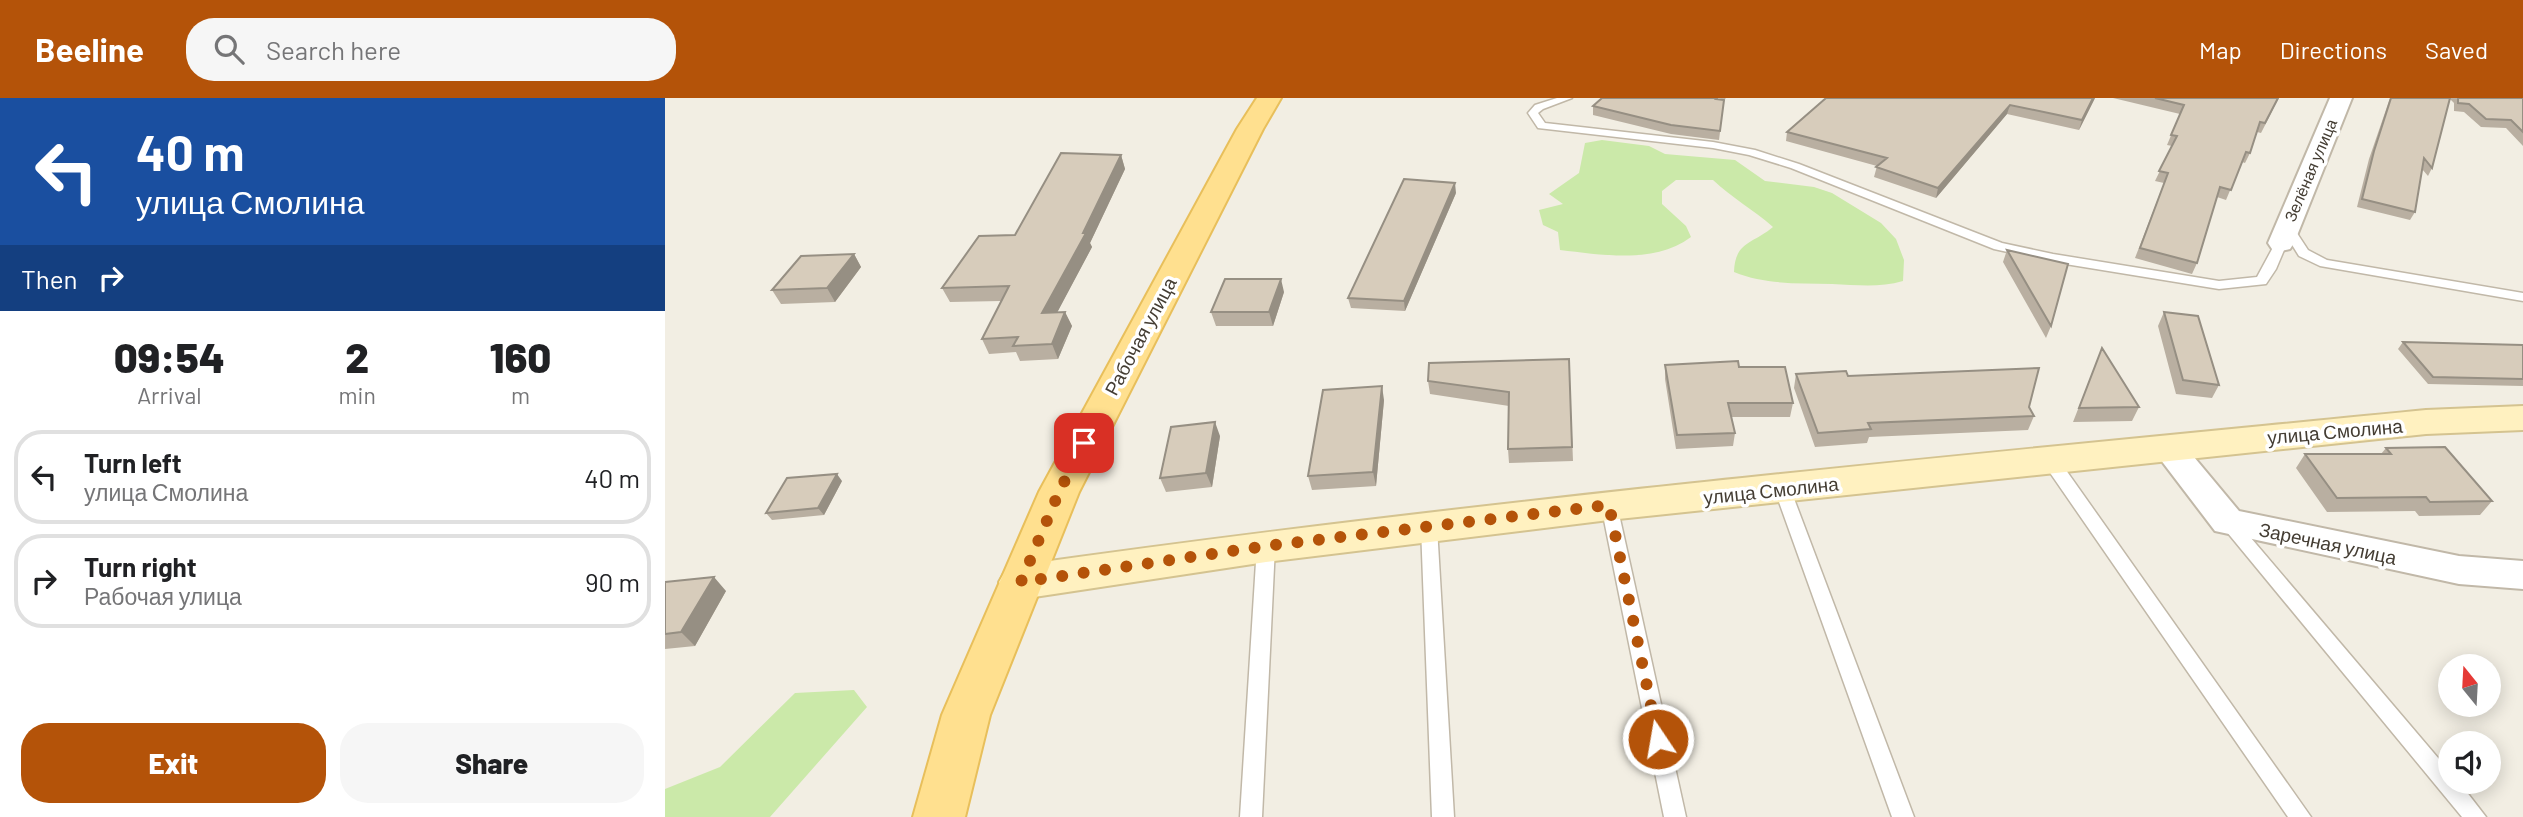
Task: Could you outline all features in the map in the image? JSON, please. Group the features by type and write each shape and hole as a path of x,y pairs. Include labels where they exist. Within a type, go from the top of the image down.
{"main road":[{"name":"Рабочая улица","path":"939,817 966,715 1059,492 1249,129 1269,98"}],"street":[{"name":"Зелёная улица","path":"2284,235 2341,98"},
{"name":"улица Смолина","path":"1021,582 1266,546 1609,505 2426,422 2523,418"},
{"path":"2167,447 2228,522"},
{"name":"Заречная улица","path":"2228,522 2459,570 2523,575"}],"lane":[{"path":"1567,98 1539,107 1533,113 1536,121 1542,126 1713,145 1751,152 1795,166 1998,246 2053,258 2183,280 2220,285 2245,284 2261,281 2270,270 2284,235 2303,253 2324,263 2523,297"},
{"path":"2050,460 2300,817"},
{"path":"1782,488 1903,817"},
{"path":"1609,505 1675,817"},
{"path":"2228,522 2475,817"},
{"path":"1429,527 1443,817"},
{"path":"1251,817 1266,546"}],"green space":[{"path":"1602,140 1649,146 1665,154 1735,160 1765,181 1814,187 1832,193 1881,223 1896,239 1904,260 1903,281 1868,286 1794,283 1758,279 1734,272 1738,254 1746,244 1773,227 1713,180 1676,180 1662,191 1662,204 1686,226 1691,237 1677,246 1628,256 1560,250 1558,232 1543,225 1539,210 1563,204 1549,194 1579,173 1585,143"},
{"path":"854,690 867,707 770,817 665,817 665,789 720,767 795,693"}],"building":[{"path":"1602,98 1717,98 1724,100 1720,131 1671,125 1593,106"},
{"path":"1826,98 2093,98 2082,120 2010,105 1938,188 1876,167 1887,158 1787,132"},
{"path":"2155,98 2278,98 2265,123 2260,122 2250,153 2246,152 2231,190 2220,187 2197,263 2140,248 2168,173 2159,171 2177,136 2171,135 2184,105"},
{"path":"2391,98 2450,98 2432,168 2424,158 2415,212 2362,199"},
{"path":"2458,98 2523,98 2523,132 2511,120 2486,119 2469,104 2458,103"},
{"path":"1061,153 1121,155 1083,233 1086,233 1042,313 1065,312 1052,344 1013,346 1018,337 982,339 1009,286 942,288 979,236 1015,235"},
{"path":"1404,179 1455,183 1404,301 1348,298"},
{"path":"2007,250 2068,264 2051,326"},
{"path":"854,254 827,288 772,290 801,256"},
{"path":"1225,279 1281,279 1269,312 1211,312"},
{"path":"2164,312 2198,316 2219,385 2183,380"},
{"path":"2403,342 2523,345 2523,379 2433,377"},
{"path":"2102,348 2139,407 2079,408"},
{"path":"1569,359 1572,447 1508,449 1509,392 1428,381 1429,363"},
{"path":"1738,361 1739,367 1785,367 1793,403 1728,403 1735,433 1677,435 1665,365"},
{"path":"2039,368 2029,407 2034,416 1868,423 1871,429 1818,433 1796,374 1846,371 1848,376"},
{"path":"1382,386 1373,472 1308,476 1323,390"},
{"path":"1215,422 1206,473 1160,478 1171,427"},
{"path":"2445,447 2492,501 2430,502 2426,497 2337,498 2305,454 2391,454 2386,448"},
{"path":"837,474 818,508 766,513 787,478"},
{"path":"714,577 681,632 665,634 665,582"}],"route":[{"path":"1084,443 1059,492 1021,582 1266,546 1609,505 1658,739"}]}
